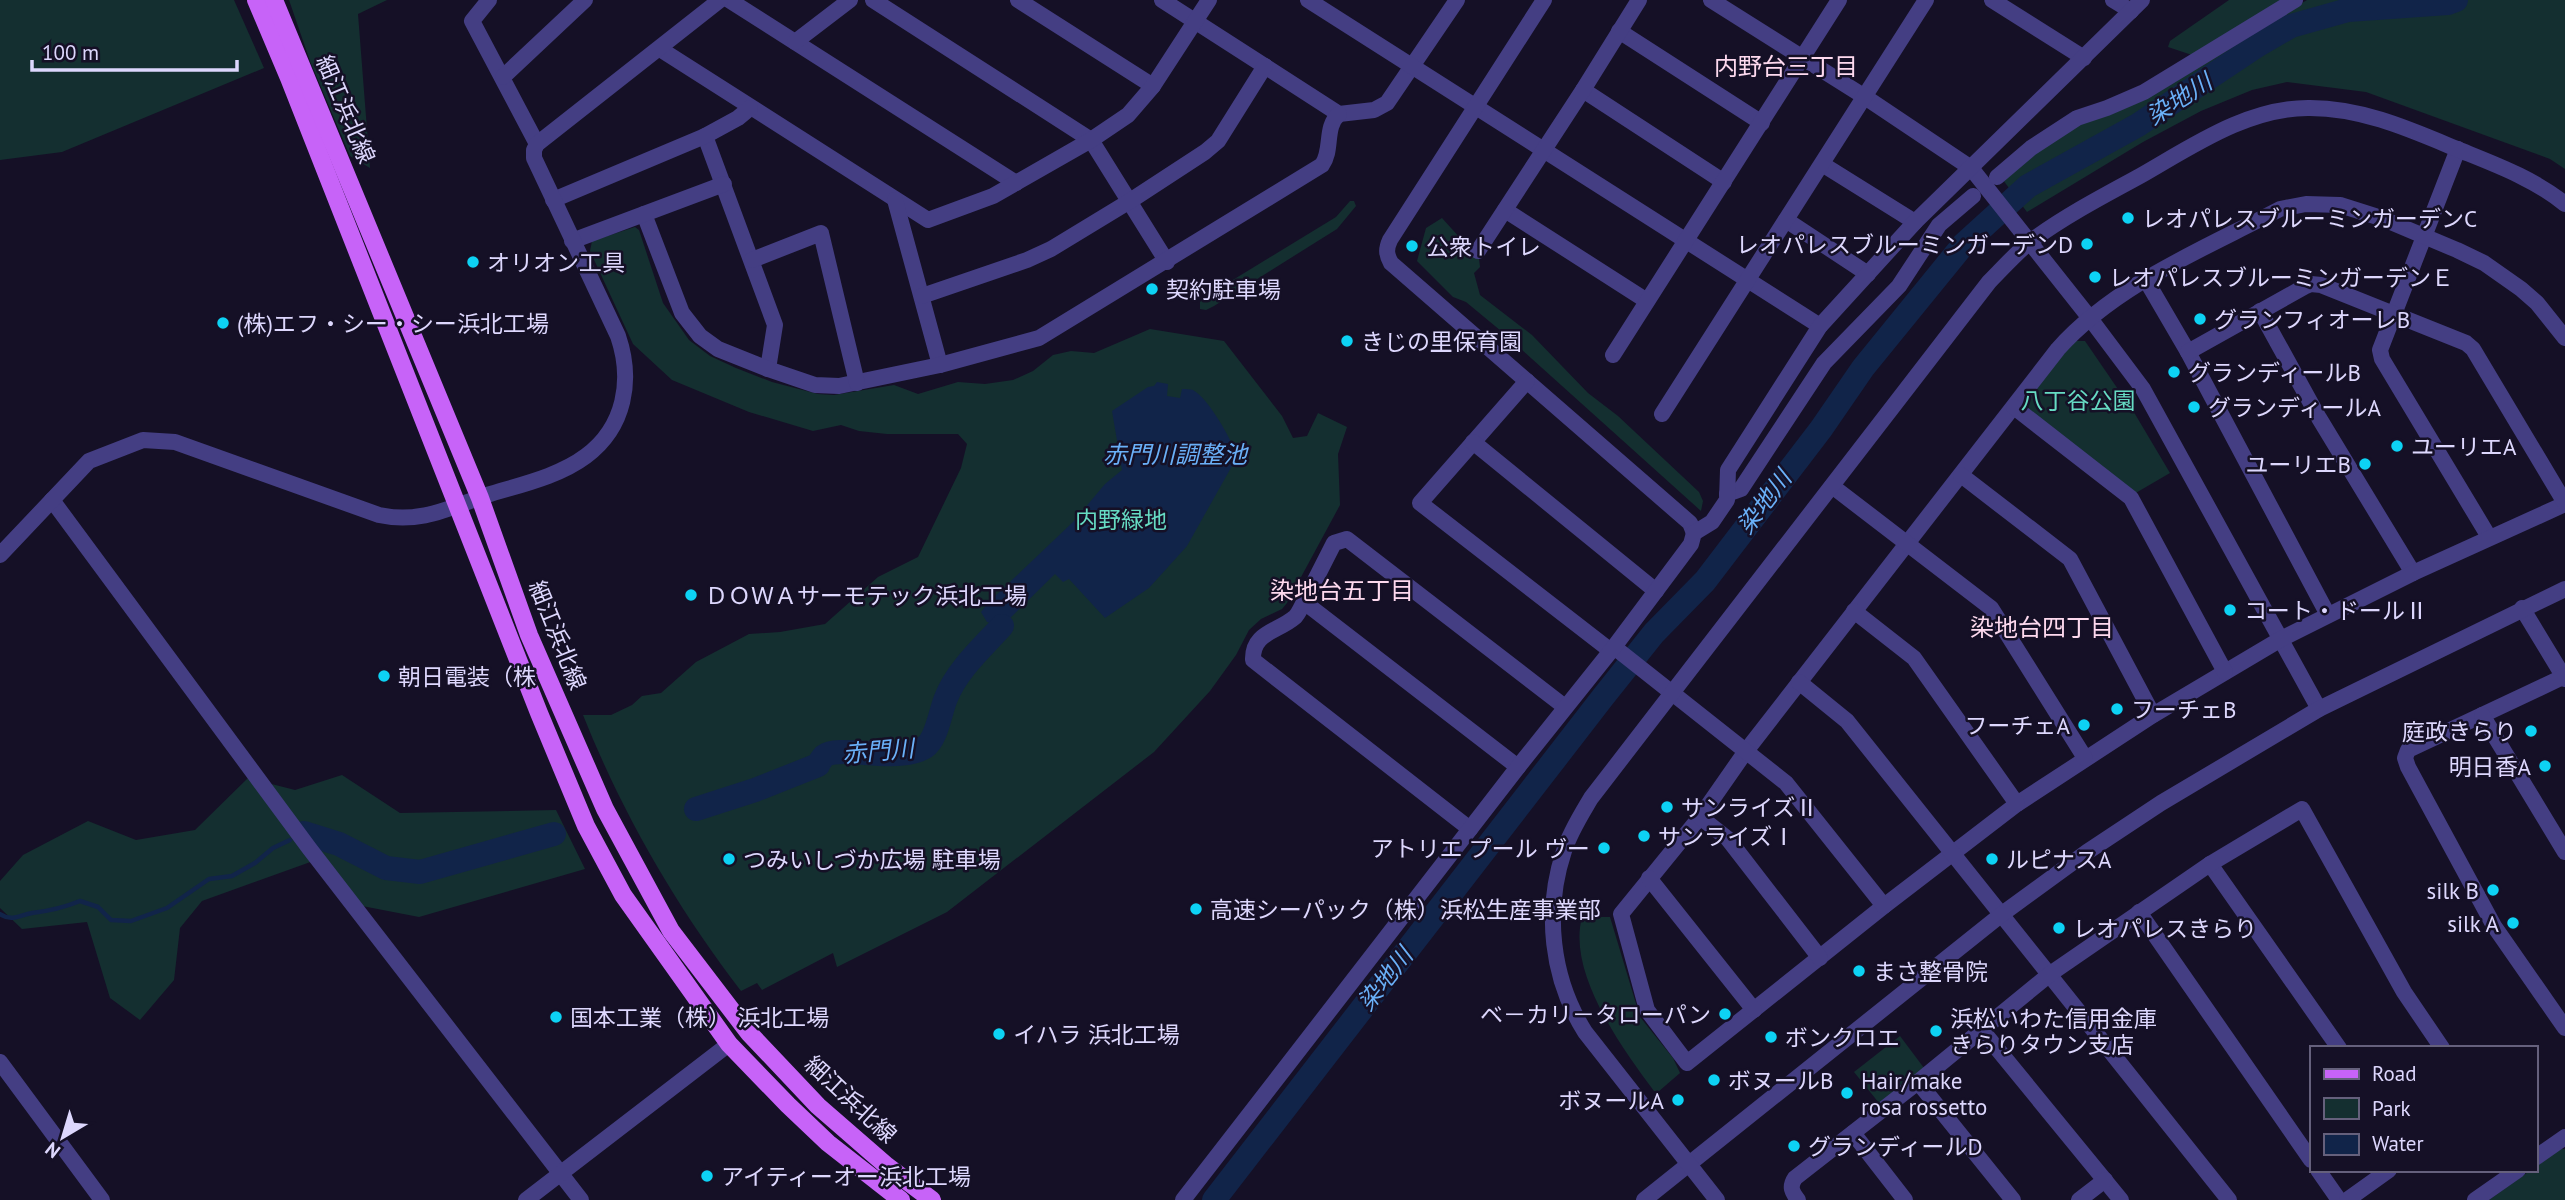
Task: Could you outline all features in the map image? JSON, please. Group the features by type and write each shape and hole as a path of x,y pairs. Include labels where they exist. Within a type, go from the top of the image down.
{"main road":[{"name":"細江浜北線","path":"256,0 586,827 623,894 729,1044 828,1143 901,1200"},
{"name":"細江浜北線","path":"274,0 480,498 529,635 604,809 671,931 749,1033 818,1106 887,1166 932,1200"}],"street":[{"path":"0,555 89,461 143,440 175,442 379,515 398,519 426,516 546,476 585,457 599,445 612,429 620,411 627,375 624,354 534,158 536,145 472,21 489,0"},
{"path":"503,77 585,0"},
{"path":"536,145 720,0"},
{"path":"729,0 1016,183"},
{"path":"795,42 850,0"},
{"path":"873,0 1091,140 1167,262"},
{"path":"1017,0 1153,86"},
{"path":"644,214 682,313 688,322 718,349 768,369 825,387 940,365 1039,338 1167,262 1322,165 1327,159 1335,121 1321,103 1163,0"},
{"path":"902,227 993,196 1091,140 1128,115 1153,86 1209,0"},
{"path":"1308,0 1820,326"},
{"path":"1544,0 1391,240 1386,252 1391,263 1690,523 1695,533"},
{"path":"1478,251 1639,0"},
{"path":"1711,0 1865,97 1994,185 2012,219 2143,389 2319,709"},
{"path":"1613,355 1839,0"},
{"path":"1662,414 1926,0"},
{"path":"1992,0 2084,58"},
{"path":"2113,0 2136,6"},
{"path":"1994,185 2031,148 2077,118 2144,92 2295,0"},
{"path":"1335,121 1374,110 1387,103 1451,2"},
{"path":"1183,1200 1565,707 1616,650 1695,533 1712,522 1727,500 1728,470 1820,326 1915,222 2136,6"},
{"path":"1619,31 1762,123"},
{"path":"660,49 928,220"},
{"path":"922,296 1027,260 1051,249 1130,201 1218,141 1265,66"},
{"path":"1583,90 1724,182"},
{"path":"1717,1200 1578,1021 1563,990 1552,923 1553,894 1564,848 1591,798 1989,282 2030,242 2091,203 2213,134 2249,120 2290,109 2309,107 2357,112 2401,125 2490,161 2533,183 2565,204"},
{"path":"552,200 705,136 738,118 750,108"},
{"path":"705,136 775,325 768,369"},
{"path":"2458,149 2393,314 2381,346 2381,354 2489,537"},
{"path":"1822,164 1915,222"},
{"path":"572,241 724,184"},
{"path":"1727,494 1741,489 1824,363 1899,286 1939,225 1973,196"},
{"path":"895,200 940,365"},
{"path":"2188,352 2311,284 2321,285 2466,343 2475,351 2565,503 2413,573 2281,639 2085,758 2017,804 1687,1062 1647,1010 1621,914 1700,817 1746,751 2058,349 2089,317 2146,280 2280,209 2323,204 2350,208 2477,259 2537,303 2565,338"},
{"path":"1505,210 1647,301"},
{"path":"1786,220 1868,274"},
{"path":"752,260 821,233 857,383"},
{"path":"2146,280 2188,352 2328,615"},
{"path":"2260,311 2319,418 2413,573"},
{"path":"1527,381 1420,503 1648,673 1790,786 1884,906"},
{"path":"2014,407 2131,498 2225,672"},
{"path":"1474,442 1656,591"},
{"path":"1961,475 2070,559 2153,715"},
{"path":"1832,486 1991,608 2085,758"},
{"path":"52,500 309,848 581,1200"},
{"path":"1471,829 1253,660 1252,649 1262,636 1296,616 1334,542 1347,540 1565,707"},
{"path":"1644,1200 2003,914 2087,852 2161,803 2319,709 2565,589"},
{"path":"1304,602 1518,767"},
{"path":"2522,608 2565,677 2408,750 2405,761 2494,926 2565,1028"},
{"path":"1854,611 1914,658 2017,804"},
{"path":"1799,682 1847,721 2229,1200"},
{"path":"2482,715 2565,852"},
{"path":"1798,1200 1792,1192 1795,1178 2050,974 2210,864 2302,808 2404,992 2441,1046"},
{"path":"1700,817 1728,839 1820,958"},
{"path":"2210,864 2338,1046"},
{"path":"1649,878 1754,1010"},
{"path":"2139,912 2310,1159"},
{"path":"1982,1028 2121,1200"},
{"path":"526,1200 729,1044"},
{"path":"0,1062 102,1200"},
{"path":"1918,1082 2013,1200"},
{"path":"1853,1133 1905,1200"},
{"path":"2537,1157 2565,1137"},
{"path":"2319,1172 2339,1200"},
{"path":"2347,1200 2386,1172"},
{"path":"2475,1200 2515,1172"},
{"path":"2080,1200 2105,1180"}],"green space":[{"path":"0,0 234,0 264,68 62,152 0,160"},
{"path":"289,0 387,0 358,14 370,168 350,156 310,61"},
{"path":"2229,0 2284,0 2195,56 2168,47 2170,41"},
{"path":"2307,0 2565,0 2565,169 2550,159 2366,92 2287,82 2252,90 2201,111 2143,142 2027,212 2003,180 2039,150 2080,124 2251,33"},
{"path":"1350,201 1354,201 1356,206 1337,229 1214,306 1206,310 1200,309 1200,302 1205,297 1336,217"},
{"path":"1442,218 1479,259 1480,267 1474,273 1480,295 1532,335 1588,393 1618,416 1699,492 1703,501 1701,511 1501,331 1466,302 1453,297 1417,261 1426,228"},
{"name":"内野緑地","path":"635,227 639,230 663,303 689,340 710,356 772,382 818,394 834,395 894,385 918,394 958,382 985,384 1013,380 1033,371 1053,355 1071,351 1094,353 1150,329 1224,341 1282,416 1293,438 1307,436 1318,413 1347,427 1338,454 1340,505 1287,603 1249,630 1236,655 1210,691 1154,752 947,912 837,967 833,953 762,990 757,983 741,991 673,893 633,824 583,715 611,715 632,705 642,696 661,693 696,662 749,634 825,624 878,577 918,557 961,468 967,444 958,434 887,434 859,431 841,425 813,431 749,412 672,380 633,344 590,251 592,241"},
{"name":"八丁谷公園","path":"2074,341 2085,341 2135,414 2170,473 2134,494 2029,411 2027,399"},
{"path":"342,775 400,813 556,810 585,869 419,917 357,905 316,860 202,901 180,928 174,980 140,1020 110,998 87,922 22,929 0,908 0,881 23,855 88,821 136,840 195,830 248,778 295,790"},
{"path":"1582,917 1610,917 1640,1017 1673,1058 1680,1073 1658,1092 1654,1091 1627,1054 1600,1009 1582,962 1579,939"},
{"path":"1900,1036 1924,1068 1879,1103 1854,1072"},
{"path":"2560,1149 2565,1149 2565,1200 2489,1200 2528,1172 2537,1172 2537,1166"}],"water":[{"name":"赤門川調整池","path":"1157,382 1168,384 1167,396 1180,398 1182,389 1193,390 1199,395 1219,420 1237,457 1187,546 1149,588 1105,618 1069,579 1063,582 1055,574 1002,626 987,622 981,612 990,601 1074,521 1105,484 1122,470 1112,411"}],"waterway":[{"name":"染地川","path":"1214,1200 1603,697 1654,633 1705,581 1821,429 1863,368 1963,245 2028,186 2138,125 2291,26 2348,10 2448,3 2456,0"},
{"name":"赤門川","path":"696,809 755,790 818,765 824,756 832,753 900,754 925,747 932,738 946,698 957,678 1002,626"},
{"path":"304,833 339,844 386,868 420,872 554,834"},
{"path":"0,914 8,918 16,917 80,901 98,907 111,920 131,921 167,908 209,879 232,876 255,863 273,848 290,840"}],"place":[{"name":"レオパレスブルーミンガーデンC","path":"2128,218"},
{"name":"レオパレスブルーミンガーデンD","path":"2087,244"},
{"name":"公衆トイレ","path":"1412,246"},
{"name":"オリオン工具","path":"473,262"},
{"name":"レオパレスブルーミンガーデンＥ","path":"2095,277"},
{"name":"契約駐車場","path":"1152,289"},
{"name":"グランフィオーレB","path":"2200,319"},
{"name":"(株)エフ・シー・シー浜北工場","path":"223,323"},
{"name":"きじの里保育園","path":"1347,341"},
{"name":"グランディールB","path":"2174,372"},
{"name":"グランディールA","path":"2194,407"},
{"name":"ユーリエA","path":"2397,446"},
{"name":"ユーリエB","path":"2365,464"},
{"name":"ＤＯＷＡサーモテック浜北工場","path":"691,595"},
{"name":"コート・ドールⅡ","path":"2230,610"},
{"name":"朝日電装（株","path":"384,676"},
{"name":"フーチェB","path":"2117,709"},
{"name":"フーチェA","path":"2084,725"},
{"name":"庭政きらり","path":"2531,731"},
{"name":"明日香A","path":"2545,766"},
{"name":"サンライズⅡ","path":"1667,807"},
{"name":"サンライズⅠ","path":"1644,836"},
{"name":"アトリエ プール ヴー","path":"1604,848"},
{"name":"つみいしづか広場 駐車場","path":"729,859"},
{"name":"ルピナスA","path":"1992,859"},
{"name":"silk B","path":"2493,890"},
{"name":"高速シーパック（株）浜松生産事業部","path":"1196,909"},
{"name":"silk A","path":"2513,923"},
{"name":"レオパレスきらり","path":"2059,928"},
{"name":"まさ整骨院","path":"1859,971"},
{"name":"ベ－カリ－タローパン","path":"1725,1014"},
{"name":"国本工業（株） 浜北工場","path":"556,1017"},
{"name":"浜松いわた信用金庫 きらりタウン支店","path":"1936,1031"},
{"name":"イハラ 浜北工場","path":"999,1034"},
{"name":"ボンクロエ","path":"1771,1037"},
{"name":"ボヌールB","path":"1714,1080"},
{"name":"Hair/make rosa rossetto","path":"1847,1093"},
{"name":"ボヌールA","path":"1678,1100"},
{"name":"グランディールD","path":"1794,1146"},
{"name":"アイティーオー浜北工場","path":"707,1176"}],"district":[{"name":"内野台三丁目","path":"1786,66"},
{"name":"染地台五丁目","path":"1342,590"},
{"name":"染地台四丁目","path":"2042,627"}]}
